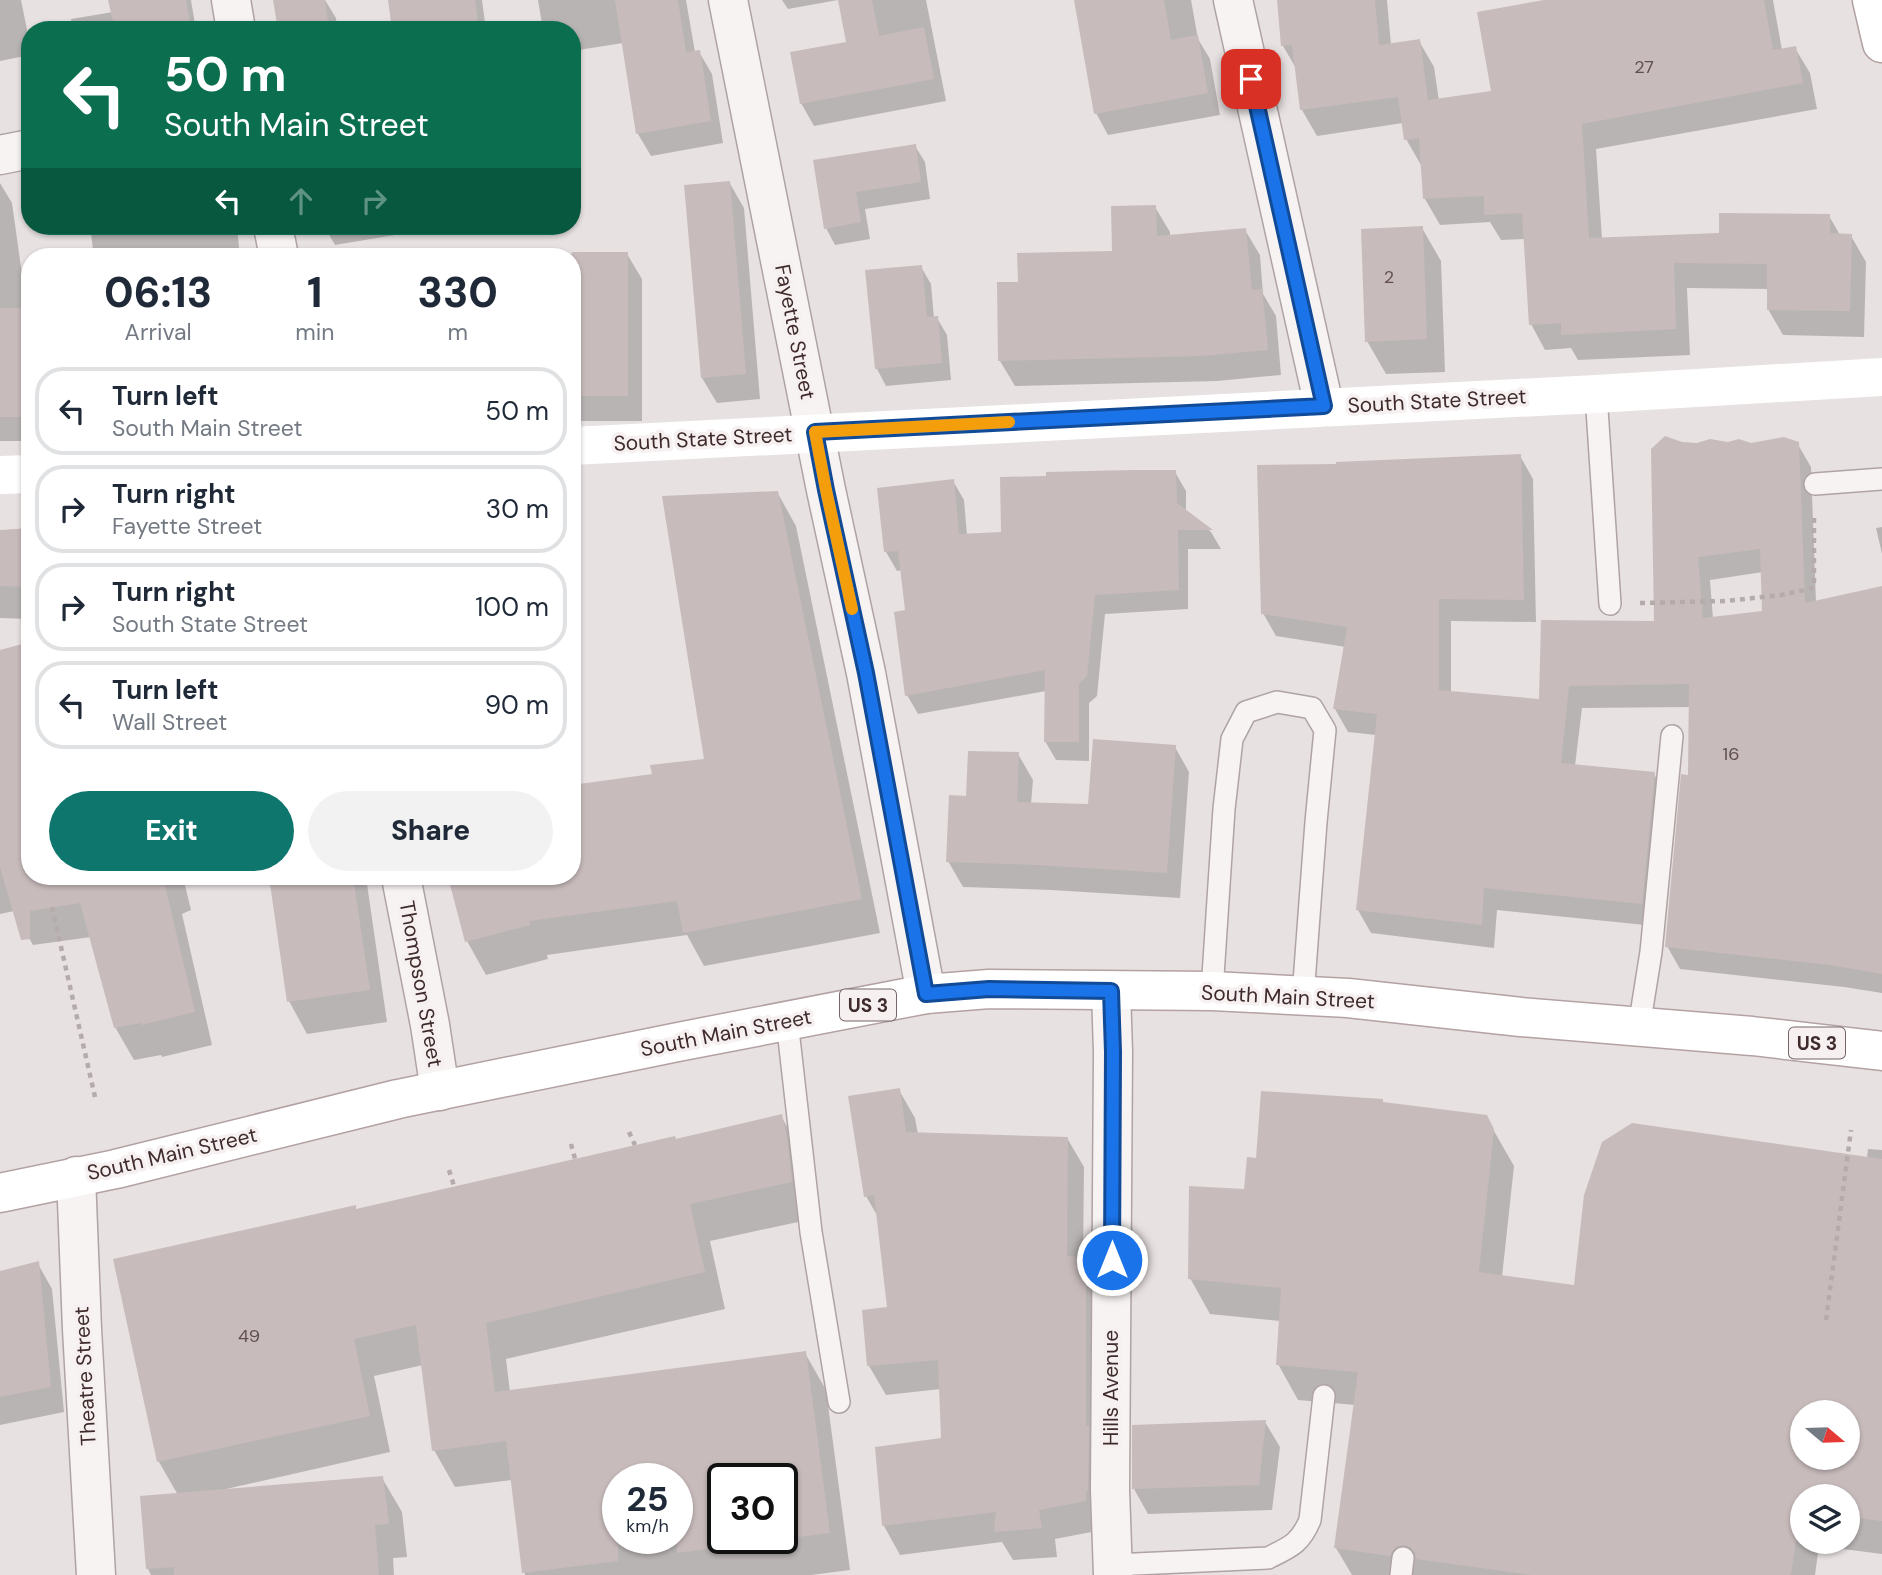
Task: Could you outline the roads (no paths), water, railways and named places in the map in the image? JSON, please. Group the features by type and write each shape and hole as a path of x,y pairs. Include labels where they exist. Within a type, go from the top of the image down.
{"main road":[{"path":"1872,0 1882,43"},
{"name":"South State Street","path":"581,445 1882,377"},
{"path":"0,475 21,474"},
{"name":"South Main Street","path":"0,1193 129,1166 398,1099 926,994 989,989 1212,991 1348,998 1882,1051"}],"street":[{"path":"231,0 234,21"},
{"name":"Fayette Street","path":"728,0 868,686 926,994"},
{"path":"1233,0 1324,406"},
{"path":"0,155 21,151"},
{"name":"Thompson Street","path":"403,885 440,1091"},
{"name":"Hills Avenue","path":"1111,991 1113,1066 1110,1490 1113,1570"},
{"name":"Theatre Street","path":"76,1176 96,1575"}],"lane":[{"path":"1596,394 1610,604"},
{"path":"1815,484 1882,478"},
{"path":"1212,991 1224,809 1232,739 1246,712 1277,702 1312,708 1325,730 1303,996"},
{"path":"1639,1027 1650,952 1672,736"},
{"path":"786,1021 811,1231 839,1402"},
{"path":"1113,1570 1268,1558 1290,1547 1303,1535 1310,1520 1324,1396"}]}
